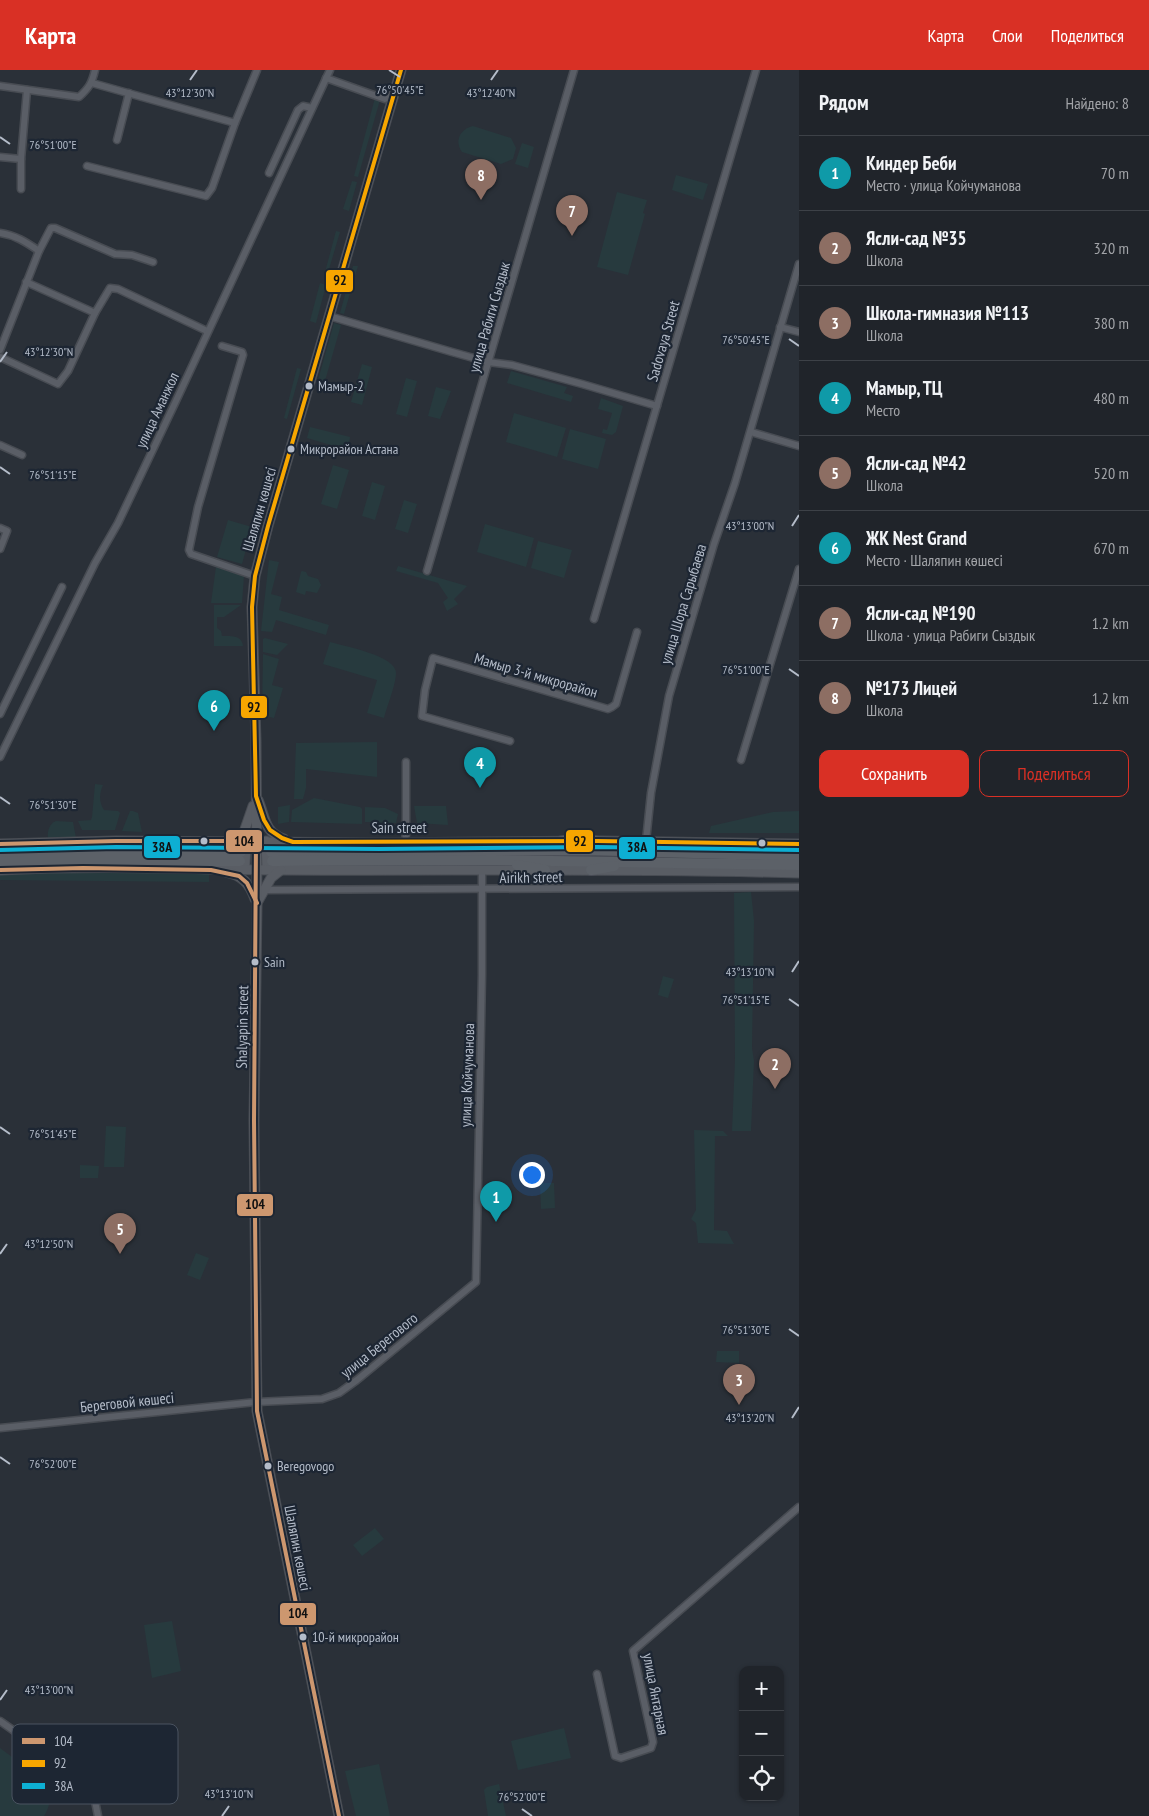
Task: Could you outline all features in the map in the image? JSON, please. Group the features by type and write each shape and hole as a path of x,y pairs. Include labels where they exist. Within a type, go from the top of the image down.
{"main road":[{"path":"394,94 401,70"},
{"name":"Шаляпин көшесі","path":"256,796 252,607 255,576 394,94"},
{"path":"232,841 242,834 247,826 256,796"},
{"path":"256,796 269,830 278,837 293,842"},
{"name":"Shalyapin street","path":"256,796 255,1243 257,1402"},
{"name":"Sain street","path":"0,844 116,840 293,842 592,841 799,844"},
{"path":"241,860 245,865 246,845 243,841"},
{"path":"266,841 270,861"},
{"path":"513,851 565,841"},
{"path":"592,841 650,857"},
{"name":"Sain street","path":"0,853 150,851 241,860 256,869 270,861 513,851 586,850 650,857 799,865"},
{"name":"Sain street","path":"270,861 799,856"},
{"path":"591,870 650,857"},
{"name":"Sain street","path":"0,862 25,860 241,860"},
{"name":"Sain street","path":"0,870 83,868 212,870 241,860"},
{"path":"494,860 545,870"},
{"name":"Sain street","path":"270,861 281,870 482,869 799,874"},
{"path":"212,870 239,876 247,883 257,903"},
{"path":"257,903 271,878 281,870"},
{"name":"Шаляпин көшесі","path":"257,1402 260,1432 339,1816"}],"street":[{"path":"0,86 79,97 89,89 95,70"},
{"path":"87,166 206,196 212,188 235,123 258,70"},
{"name":"улица Аманжол","path":"0,757 95,563 118,523 330,70"},
{"name":"улица Рабиги Сыздык","path":"427,570 574,70"},
{"name":"Sadovaya Street","path":"594,620 756,70"},
{"path":"326,78 385,99 394,94"},
{"path":"92,82 235,123"},
{"path":"21,189 21,159 28,90"},
{"path":"117,140 129,93"},
{"path":"269,173 298,110 303,106 312,108"},
{"path":"0,157 21,159"},
{"path":"0,350 38,251 50,230 54,228 116,254 132,255 153,262"},
{"path":"0,233 9,234 38,251"},
{"name":"улица Шора Сарыбаева","path":"646,842 651,793 669,696 799,264"},
{"path":"26,282 95,314"},
{"path":"0,358 58,384 68,371 107,291 114,288 207,332"},
{"path":"329,316 488,362 512,365 657,406"},
{"path":"780,327 799,332"},
{"path":"222,346 242,352 243,355 198,507 189,550 192,554 255,576"},
{"path":"750,432 799,446"},
{"path":"0,445 22,455"},
{"path":"0,528 7,531 0,549"},
{"path":"741,760 799,569"},
{"path":"0,714 62,587"},
{"name":"Мамыр 3-й микрорайон","path":"510,741 422,716 425,690 433,658 608,709 616,704 637,632"},
{"path":"405,842 406,762"},
{"name":"улица Койчуманова","path":"476,1282 482,974 482,869"},
{"name":"Airikh street","path":"264,890 799,887"},
{"name":"улица Берегового","path":"257,1402 314,1400 339,1393 476,1282"},
{"name":"Береговой көшесі","path":"0,1428 257,1402"},
{"name":"улица Янтарная","path":"598,1674 615,1756 620,1758 651,1748 653,1742 633,1650 799,1507"},
{"path":"0,1721 12,1729"}],"green space":[{"path":"375,98 380,100 358,177 354,176"},
{"path":"473,126 511,138 516,148 513,159 501,164 462,152 459,144 460,136 465,130"},
{"path":"522,143 534,147 528,168 515,164"},
{"path":"676,175 708,184 703,200 672,190"},
{"path":"352,181 357,182 349,211 343,209"},
{"path":"617,192 647,200 628,275 597,267"},
{"path":"336,231 340,232 327,276 324,276"},
{"path":"353,266 358,266 344,314 340,313"},
{"path":"320,283 326,285 316,323 310,321"},
{"path":"334,323 341,325 325,381 318,380"},
{"path":"362,364 372,367 362,405 351,402"},
{"path":"297,368 301,369 287,419 284,418"},
{"path":"511,371 567,387 564,393 573,396 571,402 507,383"},
{"path":"406,378 417,381 407,417 396,414"},
{"path":"436,387 451,391 440,419 428,416"},
{"path":"601,398 623,406 616,432 612,435 602,433 603,429 607,430 612,413 598,409"},
{"path":"514,413 566,428 557,457 506,442"},
{"path":"310,427 350,437 348,450 307,438"},
{"path":"570,429 606,439 598,469 562,459"},
{"path":"333,465 349,470 337,509 321,504"},
{"path":"372,482 385,486 375,520 362,516"},
{"path":"404,500 417,504 408,533 395,529"},
{"path":"228,520 252,527 242,564 217,557"},
{"path":"485,524 534,538 526,567 477,552"},
{"path":"538,541 572,550 564,578 531,568"},
{"path":"269,560 279,562 271,594 282,597 279,610 329,625 326,635 276,620 272,632 261,631"},
{"path":"398,566 467,586 454,599 458,604 447,611 443,602 448,598 438,583 396,571"},
{"path":"216,567 244,576 242,603 211,603"},
{"path":"302,571 306,572 308,576 318,579 321,585 317,593 306,591 305,595 296,592"},
{"path":"214,605 241,605 224,617 217,617 217,628 221,631 222,636 232,636 241,640 243,646 214,646"},
{"path":"263,639 288,644 277,655 263,652"},
{"path":"330,642 369,653 394,667 396,678 384,718 367,713 377,680 323,664"},
{"path":"263,654 279,659 272,685 283,688 274,718 262,715"},
{"path":"377,742 377,777 306,769 306,788 303,799 294,799 296,743"},
{"path":"95,784 103,785 100,798 104,810 118,811 120,813 115,830 82,830 78,821 91,820"},
{"path":"314,798 360,807 362,809 362,824 291,822 292,810"},
{"path":"290,805 289,822 278,824 278,807"},
{"path":"414,806 446,806 448,825 417,823"},
{"path":"365,807 385,808 398,814 396,823 365,822"},
{"path":"130,811 138,813 142,832 122,831"},
{"path":"799,811 799,833 709,833 711,826 773,812"},
{"path":"56,821 73,822 76,838 48,839 49,828"},
{"path":"62,871 209,874 209,882 0,880 0,873"},
{"path":"751,892 754,921 752,1048 754,1061 751,1131 732,1131 735,1060 734,893"},
{"path":"663,976 674,979 668,998 658,995"},
{"path":"106,1126 126,1127 124,1167 104,1167"},
{"path":"694,1130 723,1131 728,1136 715,1136 714,1230 727,1231 734,1244 698,1243 696,1223 691,1219 696,1210"},
{"path":"80,1165 99,1166 98,1178 80,1178"},
{"path":"540,1183 554,1183 555,1208 541,1209"},
{"path":"196,1253 209,1258 200,1280 187,1275"},
{"path":"717,1351 739,1351 739,1363 716,1362"},
{"path":"375,1528 384,1539 362,1556 353,1545"},
{"path":"172,1621 181,1671 152,1678 144,1625"},
{"path":"564,1728 571,1758 518,1770 511,1741"},
{"path":"0,1748 12,1757 12,1804 49,1804 44,1816 0,1816"},
{"path":"379,1764 390,1816 356,1816 345,1771"},
{"path":"499,1784 506,1816 488,1816 484,1790 487,1787"}],"transit line":[{"name":"92","path":"401,70 255,576 252,607 256,796 264,820 270,830 282,838 293,842 597,841 799,844"},
{"name":"104","path":"0,844 116,841 256,841 254,1121 257,1411 339,1816"},
{"name":"38А","path":"0,850 116,847 379,849 597,847 799,850"},
{"name":"104","path":"0,870 83,868 211,870 239,876 247,883 257,903"}],"place":[{"name":"№173 Лицей","path":"481,200"},
{"name":"Ясли-сад №190","path":"572,236"},
{"name":"Мамыр-2","path":"309,386"},
{"name":"Микрорайон Астана","path":"291,449"},
{"name":"ЖК Nest Grand","path":"214,731"},
{"name":"Мамыр, ТЦ","path":"480,788"},
{"name":"Sain","path":"255,962"},
{"name":"Ясли-сад №35","path":"775,1089"},
{"name":"Киндер Беби","path":"496,1222"},
{"name":"Ясли-сад №42","path":"120,1254"},
{"name":"Школа-гимназия №113","path":"739,1405"},
{"name":"Beregovogo","path":"268,1466"},
{"name":"10-й микрорайон","path":"303,1637"}]}
